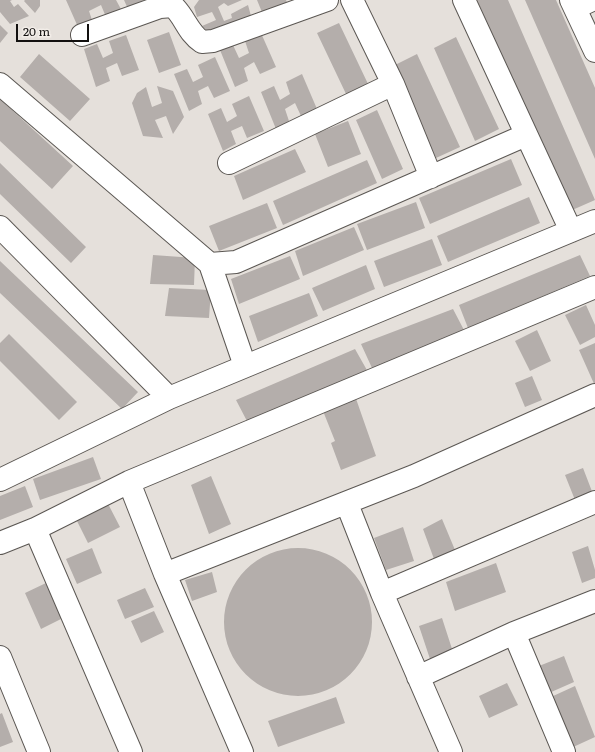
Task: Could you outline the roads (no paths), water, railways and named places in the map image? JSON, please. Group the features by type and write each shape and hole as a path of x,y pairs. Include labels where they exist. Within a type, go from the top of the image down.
{"street":[{"path":"82,35 160,7 173,6 180,12 194,37 202,42 213,41 324,0"},
{"path":"352,0 393,84 431,177"},
{"path":"464,0 571,231"},
{"path":"579,3 595,51"},
{"path":"0,84 210,264 245,366"},
{"path":"229,163 393,84"},
{"path":"210,264 236,262 526,135"},
{"path":"0,480 169,398 595,221"},
{"path":"0,228 169,398"},
{"path":"0,543 35,529 129,482 595,287"},
{"path":"165,574 347,504 414,476 595,395"},
{"path":"129,482 165,574 242,752"},
{"path":"382,593 595,502"},
{"path":"347,504 382,593 451,752"},
{"path":"35,529 131,752"},
{"path":"418,677 514,633 595,601"},
{"path":"514,633 564,752"},
{"path":"0,657 32,750"}]}
